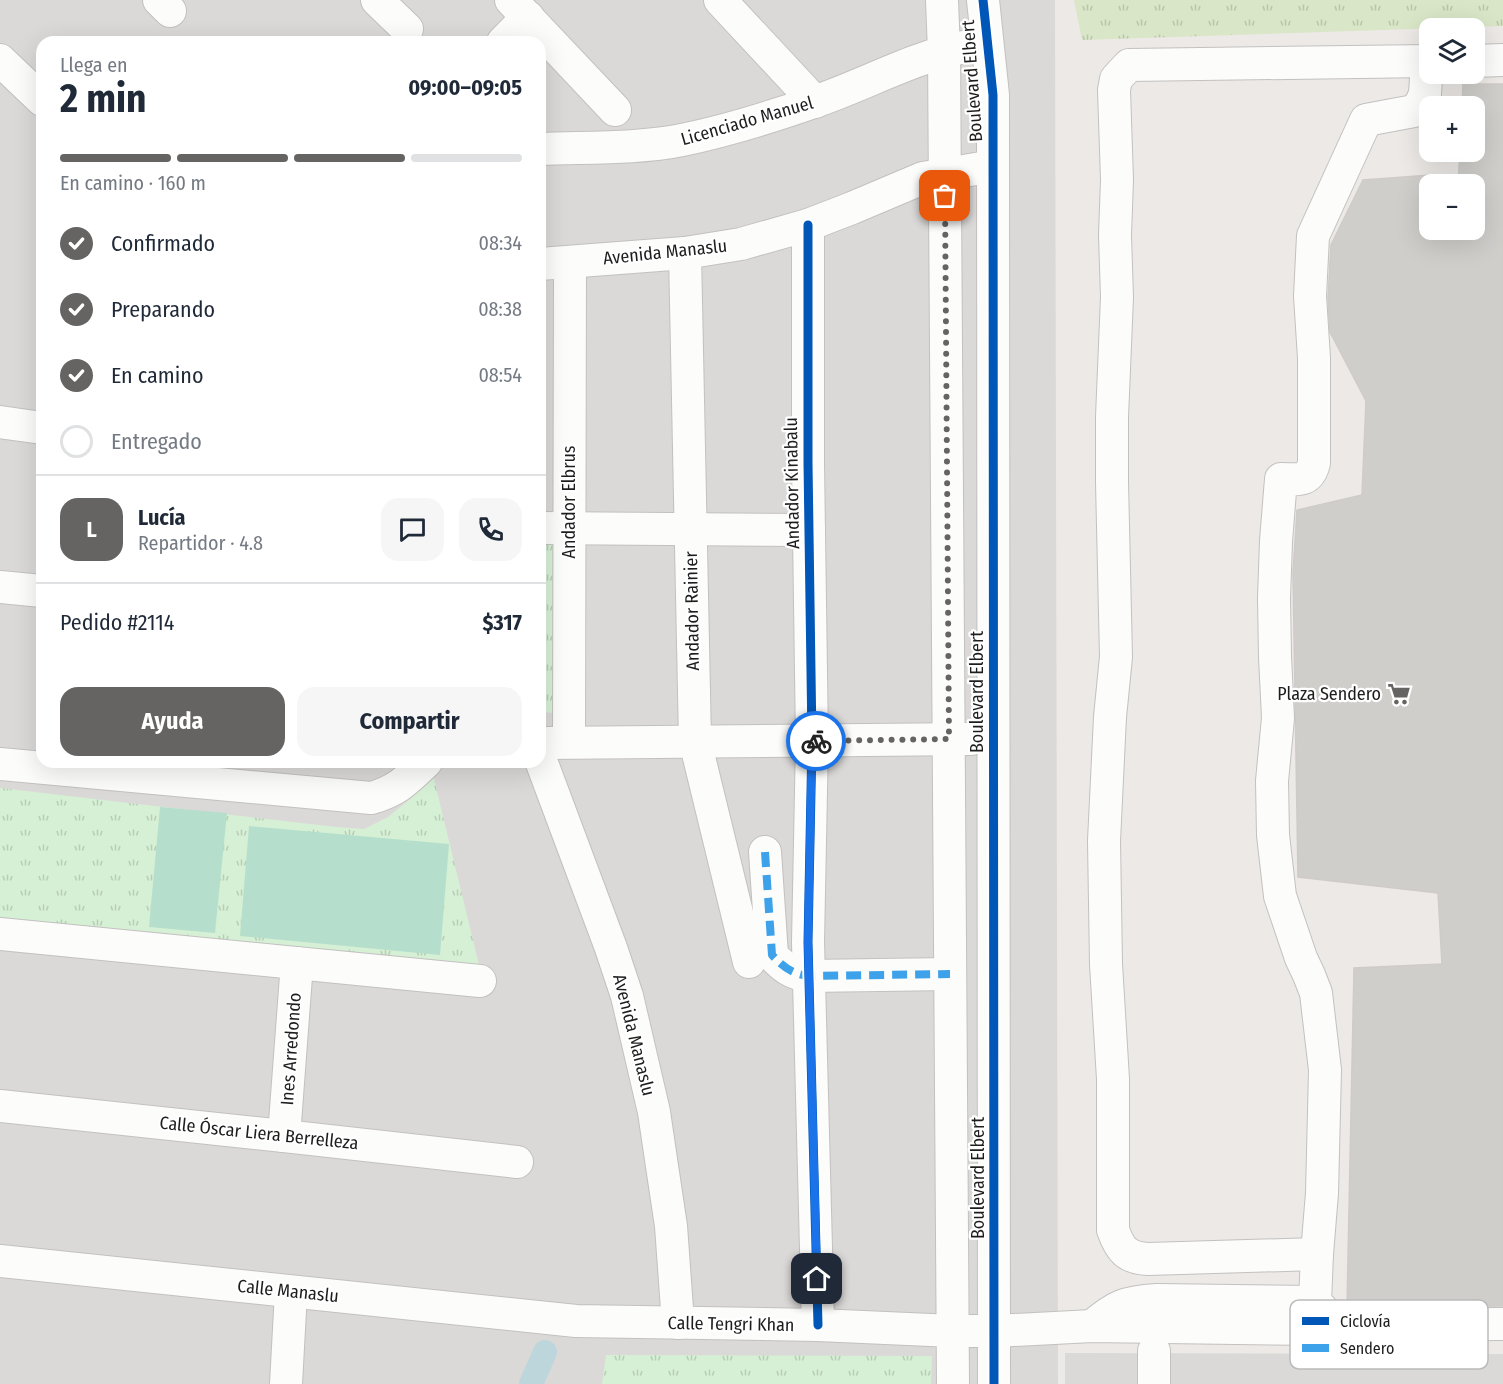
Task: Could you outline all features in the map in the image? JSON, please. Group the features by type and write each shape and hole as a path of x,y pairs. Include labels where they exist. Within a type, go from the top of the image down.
{"street":[{"path":"377,0 407,29"},
{"path":"720,0 815,102"},
{"name":"Boulevard Elbert","path":"942,0 953,1384"},
{"name":"Boulevard Elbert","path":"979,2 988,42 993,95 994,1384"},
{"path":"506,36 519,9 545,36"},
{"path":"546,37 615,110"},
{"name":"Licenciado Manuel","path":"546,149 651,145 682,140 815,102 944,51 988,42"},
{"path":"0,60 36,94"},
{"path":"1485,61 1503,60"},
{"path":"1317,1254 1148,1260 1126,1253 1118,1245 1113,1230 1113,1079 1106,964 1104,841 1110,717 1116,657 1112,482 1112,405 1117,297 1114,90 1116,79 1129,65 1419,61"},
{"path":"1321,1300 1317,1254 1322,1193 1324,1070 1319,1012 1316,993 1301,958 1280,896 1273,835 1272,781 1278,718 1274,598 1281,479 1308,477 1314,463 1314,358 1310,296 1312,236 1366,120 1414,111 1425,94 1426,84"},
{"name":"Avenida Manaslu","path":"555,263 686,253 741,244 808,225 923,178 993,166"},
{"name":"Andador Kinabalu","path":"808,225 812,741 808,930 818,1325"},
{"name":"Andador Rainier","path":"686,253 695,741 749,962"},
{"name":"Andador Elbrus","path":"554,743 555,263"},
{"path":"0,422 36,427"},
{"path":"555,528 809,530"},
{"path":"0,587 36,590"},
{"name":"Boulevard Elbert","path":"554,743 994,739"},
{"path":"0,764 36,767"},
{"path":"44,768 371,798 387,794 401,786 420,768"},
{"name":"Avenida Manaslu","path":"544,768 627,996 654,1112 670,1226 678,1323"},
{"path":"765,852 772,955 779,963 798,974 809,976 950,974"},
{"path":"0,934 480,981"},
{"name":"Ines Arredondo","path":"284,1136 297,963"},
{"name":"Calle Óscar Liera Berrelleza","path":"0,1106 517,1162"},
{"name":"Calle Manaslu","path":"0,1261 576,1321"},
{"path":"286,1384 291,1292"},
{"name":"Calle Tengri Khan","path":"576,1321 994,1331 1092,1326 1110,1311 1122,1305 1135,1301 1174,1300 1290,1315"},
{"path":"1488,1324 1503,1324"},
{"path":"1154,1350 1154,1384"}],"shaded area":[{"path":"0,0 1055,0 1058,1384 0,1384"},
{"path":"1065,1353 1290,1354 1290,1369 1488,1369 1488,1354 1503,1354 1503,1384 1065,1384"}],"green space":[{"path":"1074,0 1503,0 1503,26 1485,27 1485,18 1419,18 1419,29 1082,40"},
{"path":"546,527 556,528 556,713 546,712"},
{"path":"433,775 480,969 0,921 0,788 364,829 388,817 413,797"},
{"path":"160,807 227,813 215,933 149,927"},
{"path":"249,826 449,844 440,955 240,936"},
{"path":"606,1355 932,1356 931,1384 602,1384"}],"building":[{"name":"Plaza Sendero","path":"1463,84 1503,84 1503,1306 1488,1306 1488,1300 1347,1300 1354,968 1442,964 1438,893 1298,877 1293,573 1297,510 1362,495 1366,401 1330,332 1328,298 1331,245 1363,180 1419,176 1419,240 1485,240 1485,174 1459,174 1459,162 1485,162 1485,96 1462,96"}],"waterway":[{"path":"531,1384 545,1352"}],"marked path":[{"path":"765,852 772,955 788,969 809,976 950,974"}],"cycle path":[{"path":"983,0 993,95 994,1384"},
{"path":"808,225 808,463 812,741 808,942 818,1325"}],"way so far":[{"path":"816,741 949,739 945,196"}],"place":[{"name":"Plaza Sendero","path":"1399,694"}],"route":[{"path":"816,741 812,741 808,942 817,1279"}]}
